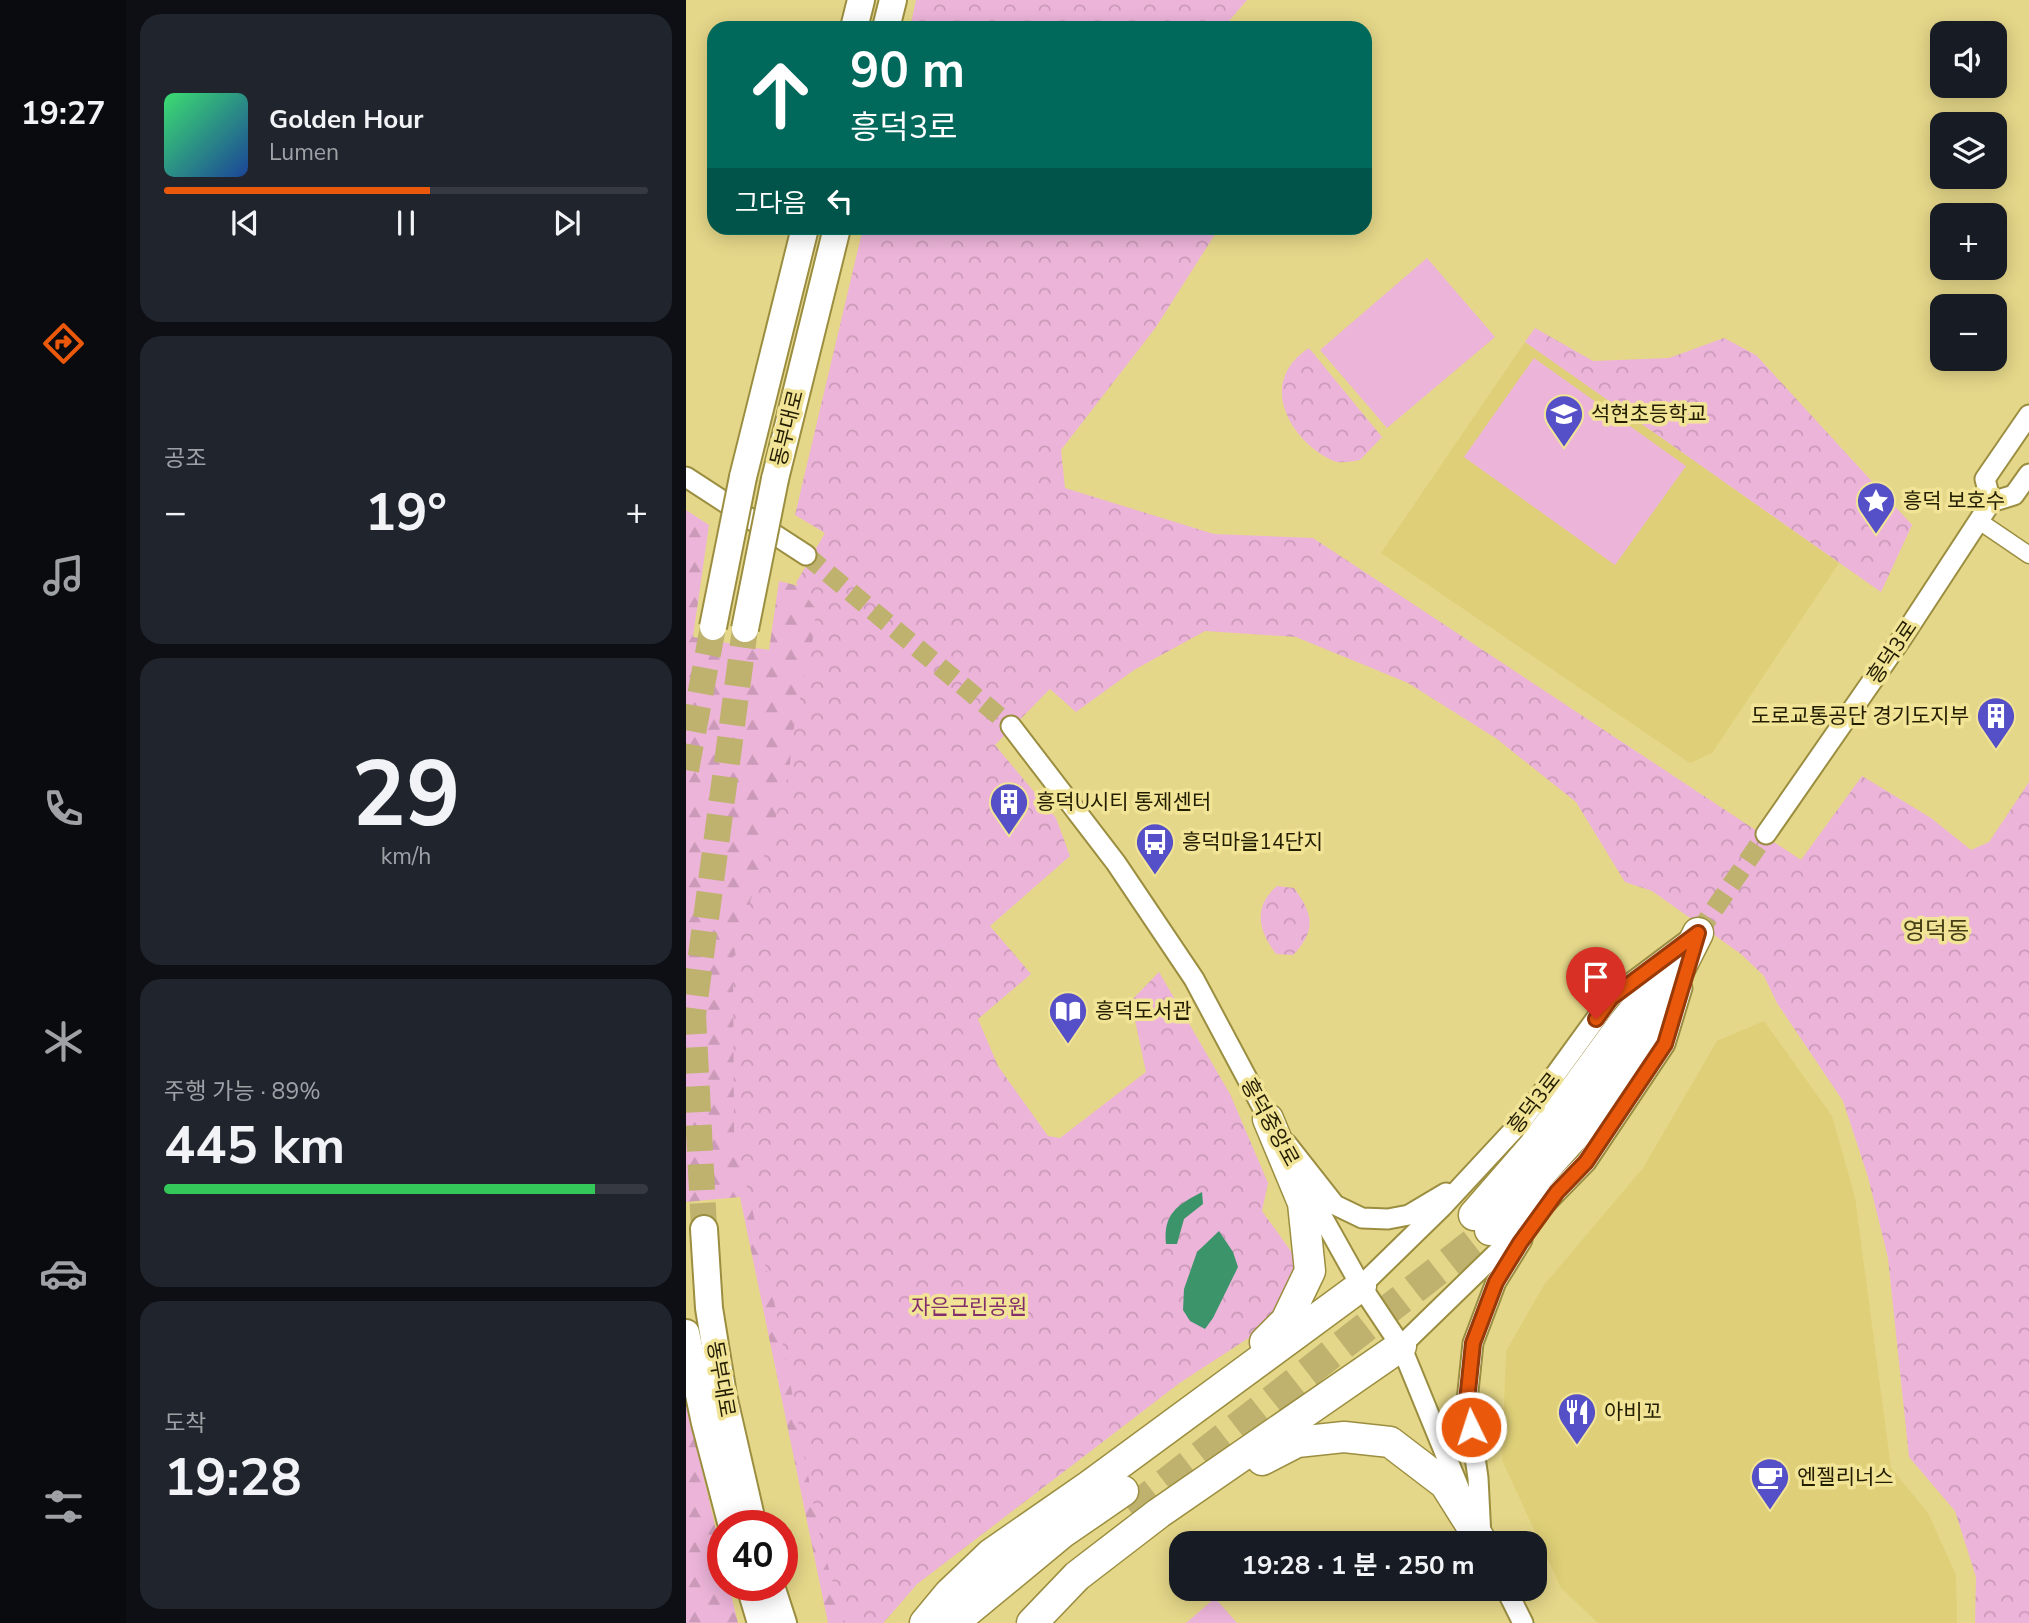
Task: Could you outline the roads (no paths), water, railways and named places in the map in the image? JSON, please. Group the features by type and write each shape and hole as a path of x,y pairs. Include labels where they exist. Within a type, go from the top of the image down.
{"highway":[{"path":"856,21 861,0"},
{"path":"888,21 893,0"},
{"name":"동부대로","path":"713,627 743,477 803,235"},
{"name":"동부대로","path":"745,629 775,479 835,235"},
{"path":"1482,1222 1623,1024 1698,933"},
{"path":"1185,1416 1286,1321 1310,1271 1303,1203 1268,1119"},
{"name":"동부대로","path":"704,1229 709,1308 721,1382 749,1510"},
{"path":"925,1623 948,1594 991,1554 1089,1486 1361,1286"},
{"name":"동부대로","path":"686,1333 705,1423 728,1510"},
{"path":"1009,1623 1027,1600 1058,1569 1092,1539 1138,1505 1401,1346"},
{"path":"953,1623 1062,1533 1297,1442 1344,1437 1390,1442 1445,1484 1475,1531"},
{"path":"1032,1623 1138,1505"},
{"path":"754,1601 761,1623"},
{"path":"776,1601 783,1623"}],"street":[{"path":"1991,502 1985,479 2029,415"},
{"name":"흥덕3로","path":"1766,834 1902,638 1991,502 2014,495 2029,474"},
{"path":"686,477 806,555"},
{"path":"1979,521 2029,555"},
{"name":"흥덕중앙로","path":"1011,726 1116,863 1194,979 1361,1286 1401,1346 1477,1531"},
{"path":"1401,1346 1586,1162 1665,1044 1698,933"},
{"name":"흥덕3로","path":"1361,1286 1468,1180 1521,1122 1611,998 1698,933"},
{"path":"1268,1119 1335,1205 1362,1217 1388,1219 1409,1215 1468,1180"},
{"path":"1481,1531 1478,1478 1467,1401 1473,1343 1496,1282 1557,1192"},
{"path":"1512,1601 1523,1623"}],"tunnel":[{"path":"806,555 1011,726"},
{"path":"686,770 713,627"},
{"path":"704,1229 693,1015 745,629"},
{"path":"1698,933 1766,834"},
{"path":"1130,1511 1490,1230"}],"place":[{"name":"석현초등학교","path":"1564,448"},
{"name":"흥덕 보호수","path":"1876,535"},
{"name":"도로교통공단 경기도지부","path":"1996,750"},
{"name":"흥덕U시티 통제센터","path":"1009,836"},
{"name":"흥덕마을14단지","path":"1155,876"},
{"name":"흥덕도서관","path":"1068,1045"},
{"name":"아비꼬","path":"1577,1446"},
{"name":"엔젤리너스","path":"1770,1511"}],"district":[{"name":"영덕동","path":"1936,931"}],"park label":[{"name":"자은근린공원","path":"969,1307"}]}
